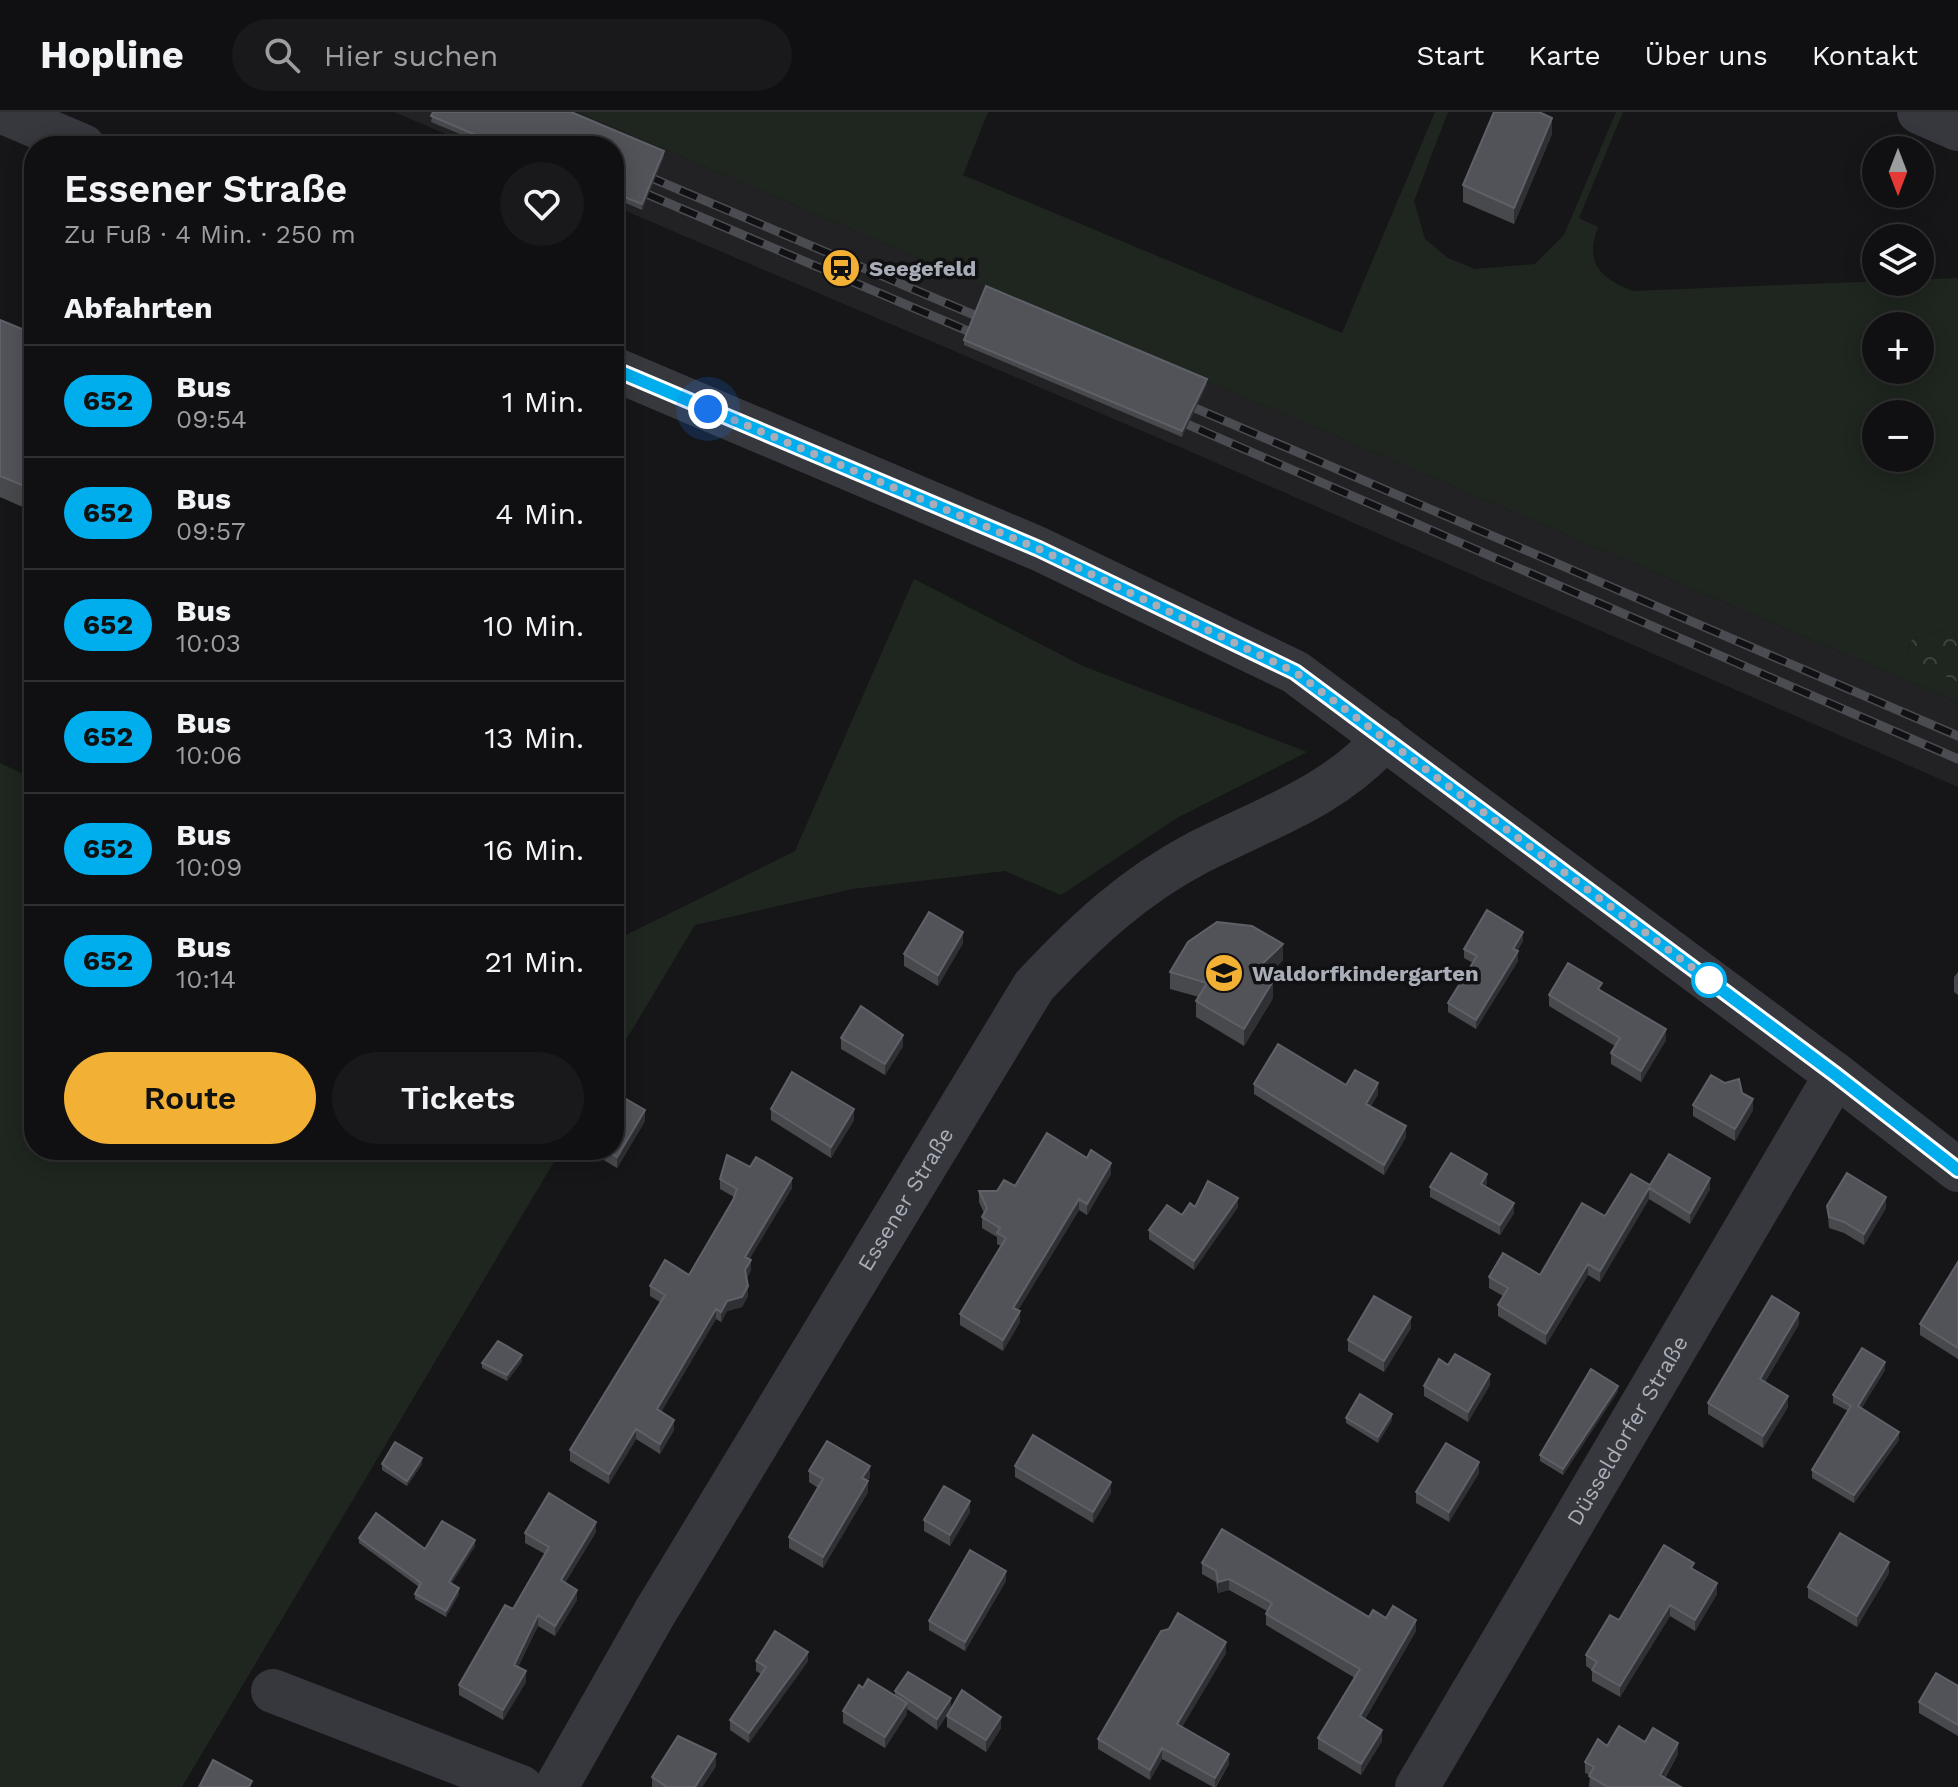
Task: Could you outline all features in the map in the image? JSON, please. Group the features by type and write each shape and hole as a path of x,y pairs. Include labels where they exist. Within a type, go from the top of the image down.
{"street":[{"path":"3,112 59,136"},
{"path":"1919,112 1958,129"},
{"path":"624,373 1071,564 1295,672 1836,1075 1958,1170"},
{"name":"Essener Straße","path":"556,1787 654,1614 1034,986 1095,921 1151,880 1198,853 1306,802 1362,765 1385,738"},
{"name":"Düsseldorfer Straße","path":"1417,1787 1836,1075"},
{"path":"273,1691 521,1787"}],"shaded area":[{"path":"394,112 577,112 1958,702 1958,787 1196,454 624,210 624,136 450,136"}],"green space":[{"path":"577,112 988,112 963,175 1342,333 1435,112 1448,112 1414,201 1425,239 1448,258 1475,269 1535,264 1564,235 1616,112 1623,112 1579,218 1598,227 1594,240 1594,260 1604,275 1622,286 1633,291 1862,282 1862,296 1934,296 1934,279 1958,278 1958,626 1912,639 1905,659 1958,682 1958,702"},
{"path":"914,579 1083,666 1307,752 1177,818 1061,895 1005,871 852,889 695,925 624,1043 624,936 795,851"},
{"path":"1958,626 1958,682 1905,659 1912,639"},
{"path":"0,763 24,774 24,1160 555,1160 182,1787 0,1787"}],"building":[{"path":"433,112 571,112 664,151 642,204 624,197 624,136 478,136 431,116"},
{"path":"1494,112 1539,112 1552,118 1514,208 1463,185"},
{"path":"986,286 1207,379 1182,431 964,340"},
{"path":"0,320 24,330 24,486 0,476"},
{"path":"1487,910 1523,932 1513,949 1518,951 1476,1020 1448,1003 1477,956 1464,949"},
{"path":"929,912 963,932 938,975 904,954"},
{"path":"1217,922 1252,926 1283,944 1255,971 1273,981 1244,1029 1196,1001 1207,983 1170,972 1188,942"},
{"path":"1568,963 1602,983 1598,989 1666,1029 1641,1071 1611,1053 1620,1038 1549,995"},
{"path":"861,1006 903,1035 885,1064 841,1038"},
{"path":"1278,1044 1346,1085 1355,1070 1378,1083 1366,1104 1406,1126 1384,1165 1254,1084"},
{"path":"792,1072 854,1109 831,1147 771,1109"},
{"path":"1711,1075 1725,1083 1739,1079 1742,1093 1753,1099 1735,1129 1693,1105"},
{"path":"624,1098 645,1110 624,1145"},
{"path":"1047,1133 1087,1158 1091,1150 1111,1163 1087,1204 1079,1199 1013,1308 1020,1311 1003,1340 960,1314 1006,1238 997,1233 1000,1228 982,1217 987,1208 979,1191 997,1191 1004,1180 1015,1186"},
{"path":"1451,1153 1487,1174 1481,1184 1514,1203 1500,1225 1430,1187"},
{"path":"1669,1154 1710,1178 1690,1213 1649,1188 1600,1271 1588,1264 1546,1334 1498,1305 1508,1288 1489,1277 1503,1253 1540,1275 1582,1203 1605,1216 1631,1174 1650,1185"},
{"path":"727,1155 750,1167 756,1157 792,1178 745,1257 751,1260 745,1270 748,1286 742,1297 727,1301 721,1312 716,1309 657,1409 674,1420 660,1444 636,1429 609,1474 570,1450 665,1295 650,1286 665,1260 689,1275 733,1200 737,1189 720,1179"},
{"path":"1847,1173 1886,1197 1864,1234 1829,1217 1827,1206"},
{"path":"1208,1181 1238,1198 1194,1261 1149,1230 1167,1205 1182,1215 1190,1203 1195,1207"},
{"path":"1958,1262 1958,1348 1920,1324"},
{"path":"1374,1296 1411,1317 1384,1361 1348,1340"},
{"path":"1772,1296 1799,1313 1760,1379 1788,1396 1763,1436 1708,1403"},
{"path":"498,1341 522,1355 507,1375 482,1363"},
{"path":"1862,1348 1885,1362 1858,1406 1899,1432 1854,1495 1812,1470 1851,1406 1833,1395"},
{"path":"1455,1354 1490,1374 1468,1412 1424,1386 1439,1359 1448,1365"},
{"path":"1591,1369 1618,1386 1563,1469 1540,1455"},
{"path":"1360,1394 1392,1414 1378,1437 1346,1418"},
{"path":"1033,1435 1111,1482 1093,1512 1015,1466"},
{"path":"827,1441 870,1466 862,1478 868,1481 823,1557 789,1537 823,1479 809,1471"},
{"path":"395,1442 422,1458 407,1481 382,1464"},
{"path":"1446,1443 1479,1462 1449,1512 1416,1492"},
{"path":"944,1486 970,1501 950,1535 924,1520"},
{"path":"549,1493 596,1522 561,1580 577,1590 555,1626 538,1615 514,1665 526,1671 503,1710 459,1685 505,1605 513,1609 549,1547 525,1533"},
{"path":"376,1513 425,1549 442,1521 475,1540 449,1582 459,1588 446,1611 415,1594 421,1583 359,1538"},
{"path":"1222,1529 1369,1617 1373,1610 1386,1618 1393,1606 1416,1620 1360,1716 1382,1730 1361,1764 1318,1738 1360,1669 1266,1614 1272,1603 1229,1579 1218,1582 1216,1571 1202,1563"},
{"path":"1840,1533 1889,1562 1857,1616 1808,1587"},
{"path":"1664,1545 1694,1563 1691,1568 1717,1583 1695,1620 1670,1605 1620,1686 1592,1670 1597,1662 1586,1655 1610,1615 1619,1620"},
{"path":"970,1550 1006,1571 965,1642 929,1621"},
{"path":"1178,1613 1226,1642 1177,1724 1229,1754 1215,1778 1162,1748 1150,1770 1098,1739 1161,1631 1169,1629"},
{"path":"775,1631 808,1652 749,1733 730,1720 766,1667 756,1661"},
{"path":"908,1672 951,1698 937,1719 895,1691"},
{"path":"1936,1673 1958,1686 1958,1725 1919,1702"},
{"path":"868,1679 907,1703 885,1737 843,1711 859,1685 863,1688"},
{"path":"962,1690 1001,1717 986,1740 947,1716"},
{"path":"1619,1726 1645,1742 1653,1728 1678,1743 1660,1775 1681,1787 1608,1787 1589,1776 1594,1767 1585,1762 1598,1739 1607,1746"},
{"path":"678,1736 716,1754 695,1787 667,1787 652,1777"},
{"path":"213,1760 252,1781 249,1787 199,1787"}],"railway":[{"path":"624,166 993,323"},
{"path":"624,184 989,340"},
{"path":"1174,399 1958,736"},
{"path":"1166,415 1958,759"}],"bus line":[{"name":"652","path":"624,373 1039,549 1295,672 1836,1075 1958,1170"}],"place":[{"name":"Seegefeld","path":"841,268"},
{"name":"Waldorfkindergarten","path":"1224,973"}],"route":[{"path":"708,409 1039,549 1295,672 1709,980"}]}
